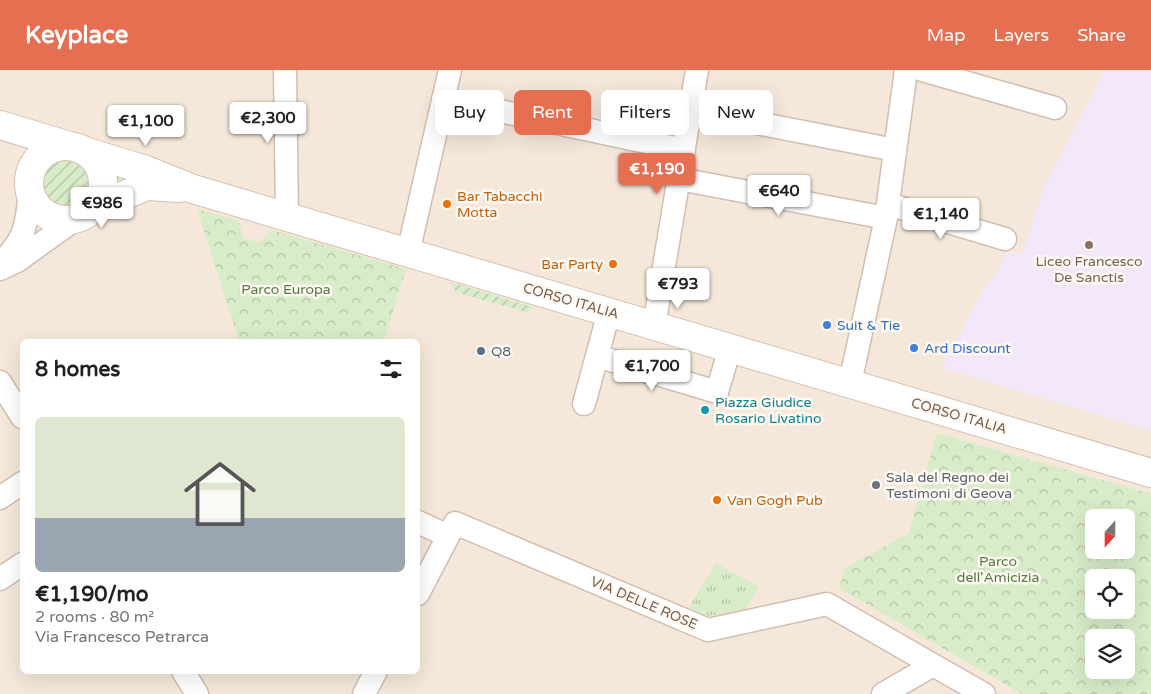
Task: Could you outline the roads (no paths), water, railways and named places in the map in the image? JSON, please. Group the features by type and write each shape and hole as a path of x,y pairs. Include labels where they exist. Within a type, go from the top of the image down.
{"main road":[{"path":"0,125 146,170 193,189"},
{"path":"0,138 19,154 39,208 47,214 62,219 86,212 147,186 193,189"},
{"path":"30,184 37,161 44,154 61,146 77,149 96,162 103,176 103,187 86,212"},
{"name":"CORSO ITALIA","path":"193,189 1151,472"}],"street":[{"path":"286,70 287,217"},
{"path":"445,90 450,70"},
{"path":"654,326 697,70"},
{"path":"850,383 887,211 906,70"},
{"path":"922,70 1055,108"},
{"path":"690,110 895,150"},
{"path":"504,112 684,150"},
{"path":"408,253 435,134"},
{"path":"679,179 887,211 1005,239"},
{"path":"0,263 10,254 24,233 30,184"},
{"path":"0,269 18,260 86,212"},
{"path":"584,404 610,312"},
{"path":"597,356 717,392 730,348"},
{"path":"0,382 20,414"},
{"path":"0,498 20,484"},
{"path":"420,523 448,536 420,590"},
{"name":"VIA DELLE ROSE","path":"448,536 455,523 708,630 828,604 934,665"},
{"path":"0,579 20,565"},
{"path":"883,694 934,665 984,694"},
{"path":"185,674 197,694"},
{"path":"364,694 374,674"}],"place":[{"name":"Bar Tabacchi Motta","path":"447,204"},
{"name":"Liceo Francesco De Sanctis","path":"1089,245"},
{"name":"Bar Party","path":"613,264"},
{"name":"Suit & Tie","path":"827,325"},
{"name":"Ard Discount","path":"914,348"},
{"name":"Q8","path":"481,351"},
{"name":"Piazza Giudice Rosario Livatino","path":"705,410"},
{"name":"Sala del Regno dei Testimoni di Geova","path":"876,485"},
{"name":"Van Gogh Pub","path":"717,500"}],"park label":[{"name":"Parco Europa","path":"286,289"},
{"name":"Parco dell'Amicizia","path":"998,570"}]}
